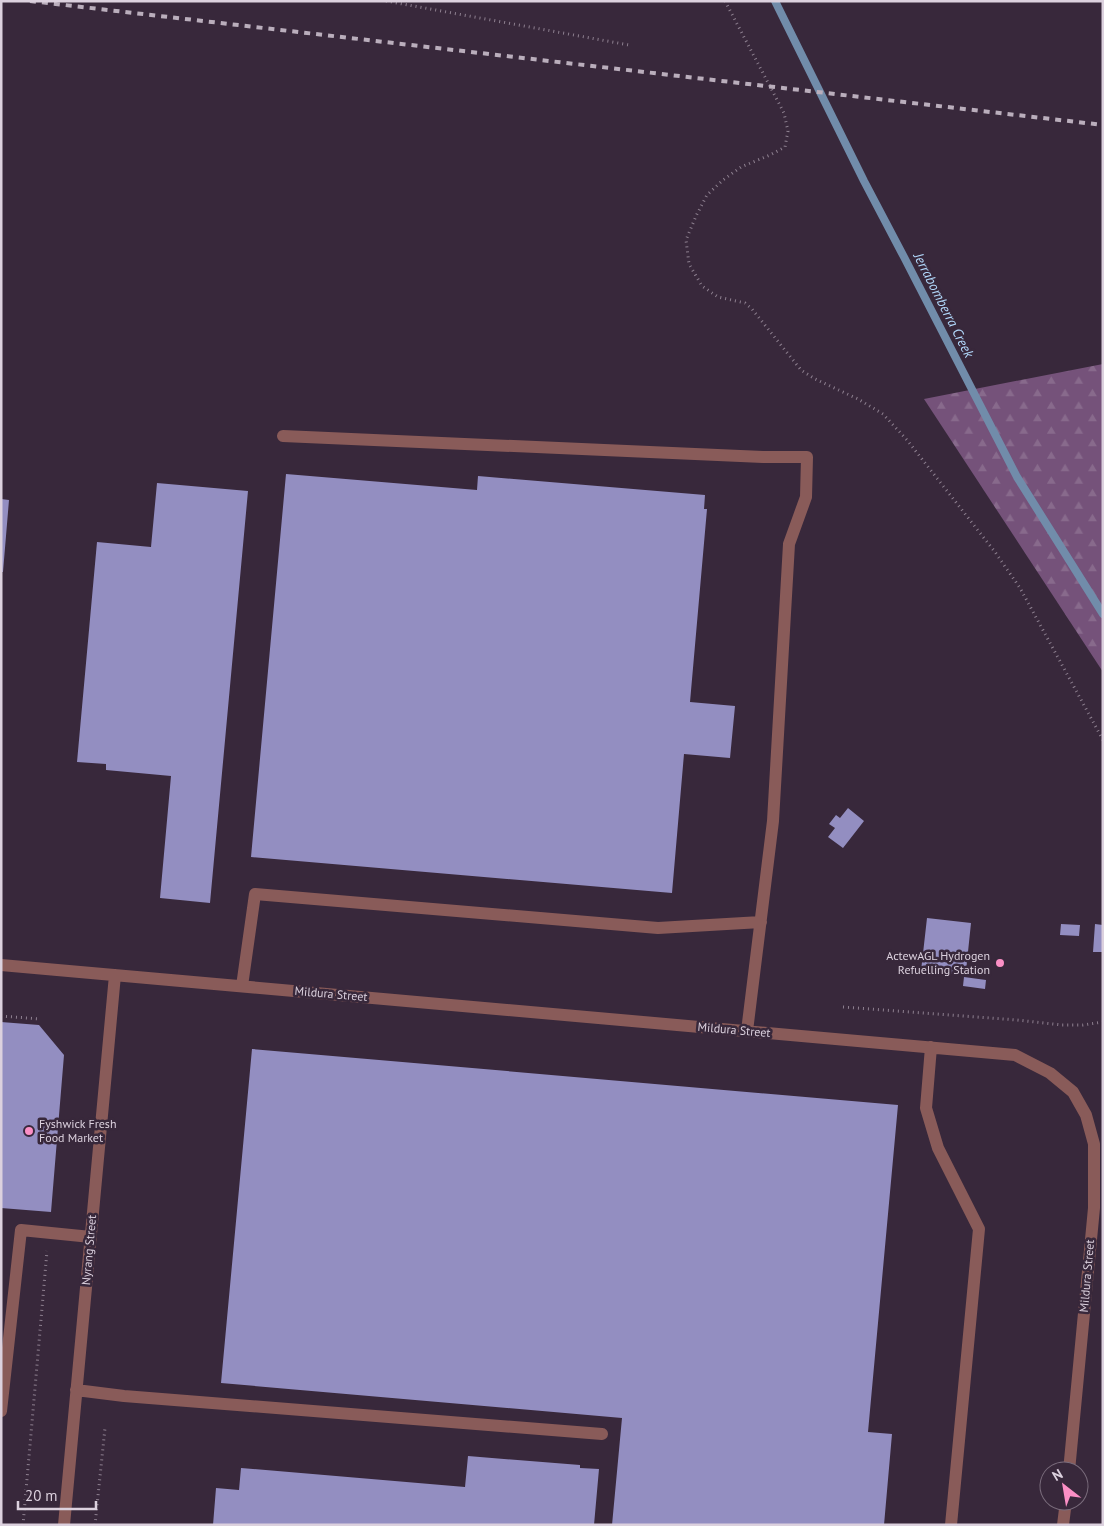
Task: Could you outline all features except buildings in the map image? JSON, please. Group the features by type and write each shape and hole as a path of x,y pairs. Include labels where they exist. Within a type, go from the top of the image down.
{"street":[{"path":"283,436 753,457 807,457 806,497 789,544 773,822 747,1031"},
{"path":"242,986 255,894 658,928 760,922"},
{"name":"Mildura Street","path":"1,965 1015,1055 1050,1072 1072,1092 1086,1115 1094,1144 1098,1173 1069,1461"},
{"name":"Nyrang Street","path":"64,1525 114,975"},
{"path":"931,1047 926,1108 938,1148 980,1229 951,1525"},
{"path":"1,1411 21,1230 91,1237"},
{"path":"76,1390 124,1396 602,1434"},
{"path":"1064,1525 1065,1511"}],"path":[{"path":"386,1 629,45"},
{"path":"725,1 784,113 788,131 785,146 770,155 741,167 707,195 686,240 689,264 702,286 718,297 746,303 801,370 883,414 907,440 995,552 1020,588 1103,740"},
{"path":"843,1007 1062,1025 1084,1025 1103,1022"},
{"path":"1,1016 40,1019"},
{"path":"23,1525 48,1233"},
{"path":"95,1525 105,1428"}],"green space":[{"path":"1103,364 1103,672 924,399"}],"waterway":[{"name":"Jerrabomberra Creek","path":"775,1 864,181 1017,477 1103,614"}],"railway":[{"path":"30,1 1103,125"}],"place":[{"name":"ActewAGL Hydrogen Refuelling Station","path":"1000,963"},
{"name":"Fyshwick Fresh Food Market","path":"29,1131"}]}
